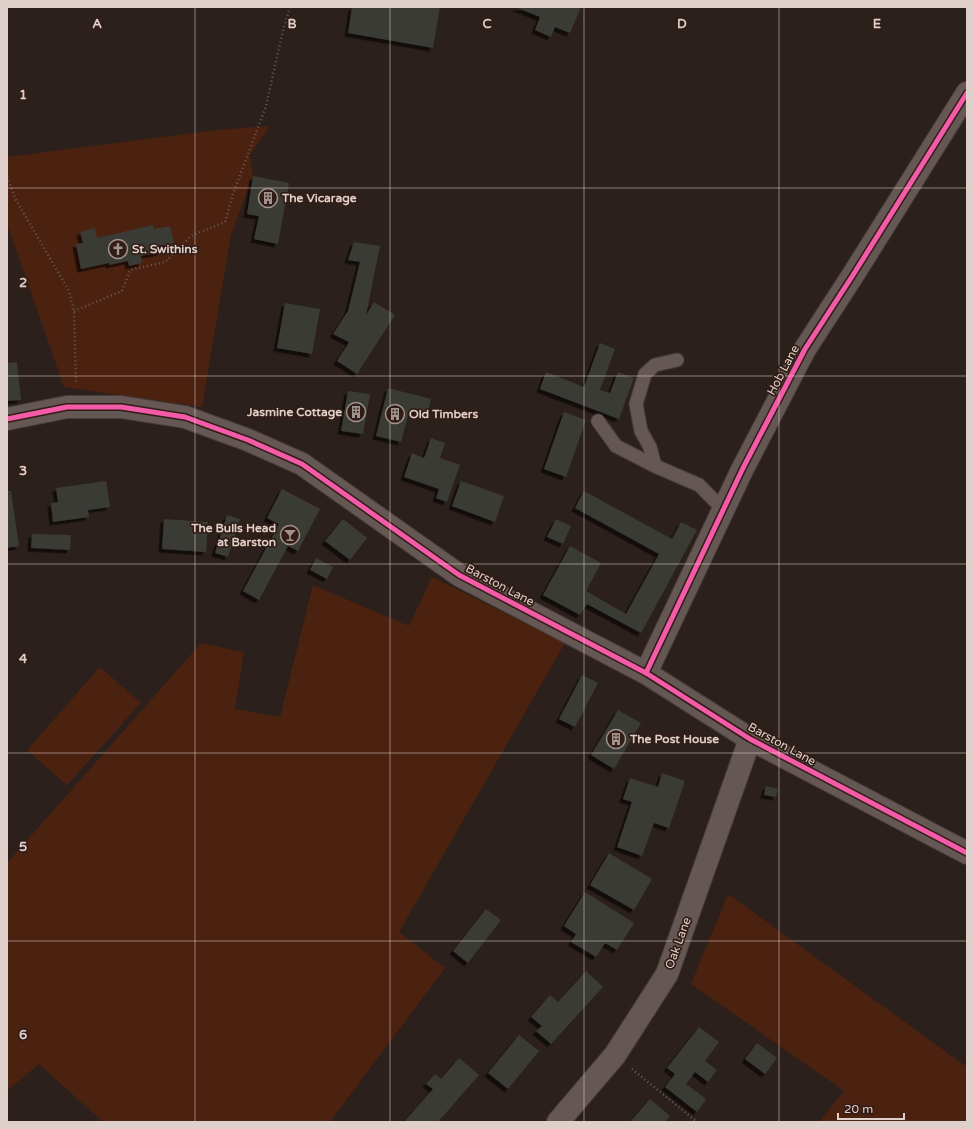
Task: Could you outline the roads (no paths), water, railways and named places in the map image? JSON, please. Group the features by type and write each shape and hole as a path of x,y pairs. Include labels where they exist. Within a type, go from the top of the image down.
{"street":[{"name":"Hob Lane","path":"646,673 743,468 805,349 854,274 967,93"},
{"name":"Barston Lane","path":"7,419 67,408 121,408 185,418 248,440 302,464 459,575 646,673 750,739 967,853"},
{"name":"Oak Lane","path":"558,1122 614,1055 667,974 750,739"}],"lane":[{"path":"655,466 650,447 641,431 636,404 645,374 655,365 677,360"},
{"path":"598,421 616,446 655,466 699,485 724,510"}],"place":[{"name":"The Vicarage","path":"268,198"},
{"name":"St. Swithins","path":"118,249"},
{"name":"Jasmine Cottage","path":"356,412"},
{"name":"Old Timbers","path":"395,414"},
{"name":"The Bulls Head at Barston","path":"290,535"},
{"name":"The Post House","path":"616,739"}]}
